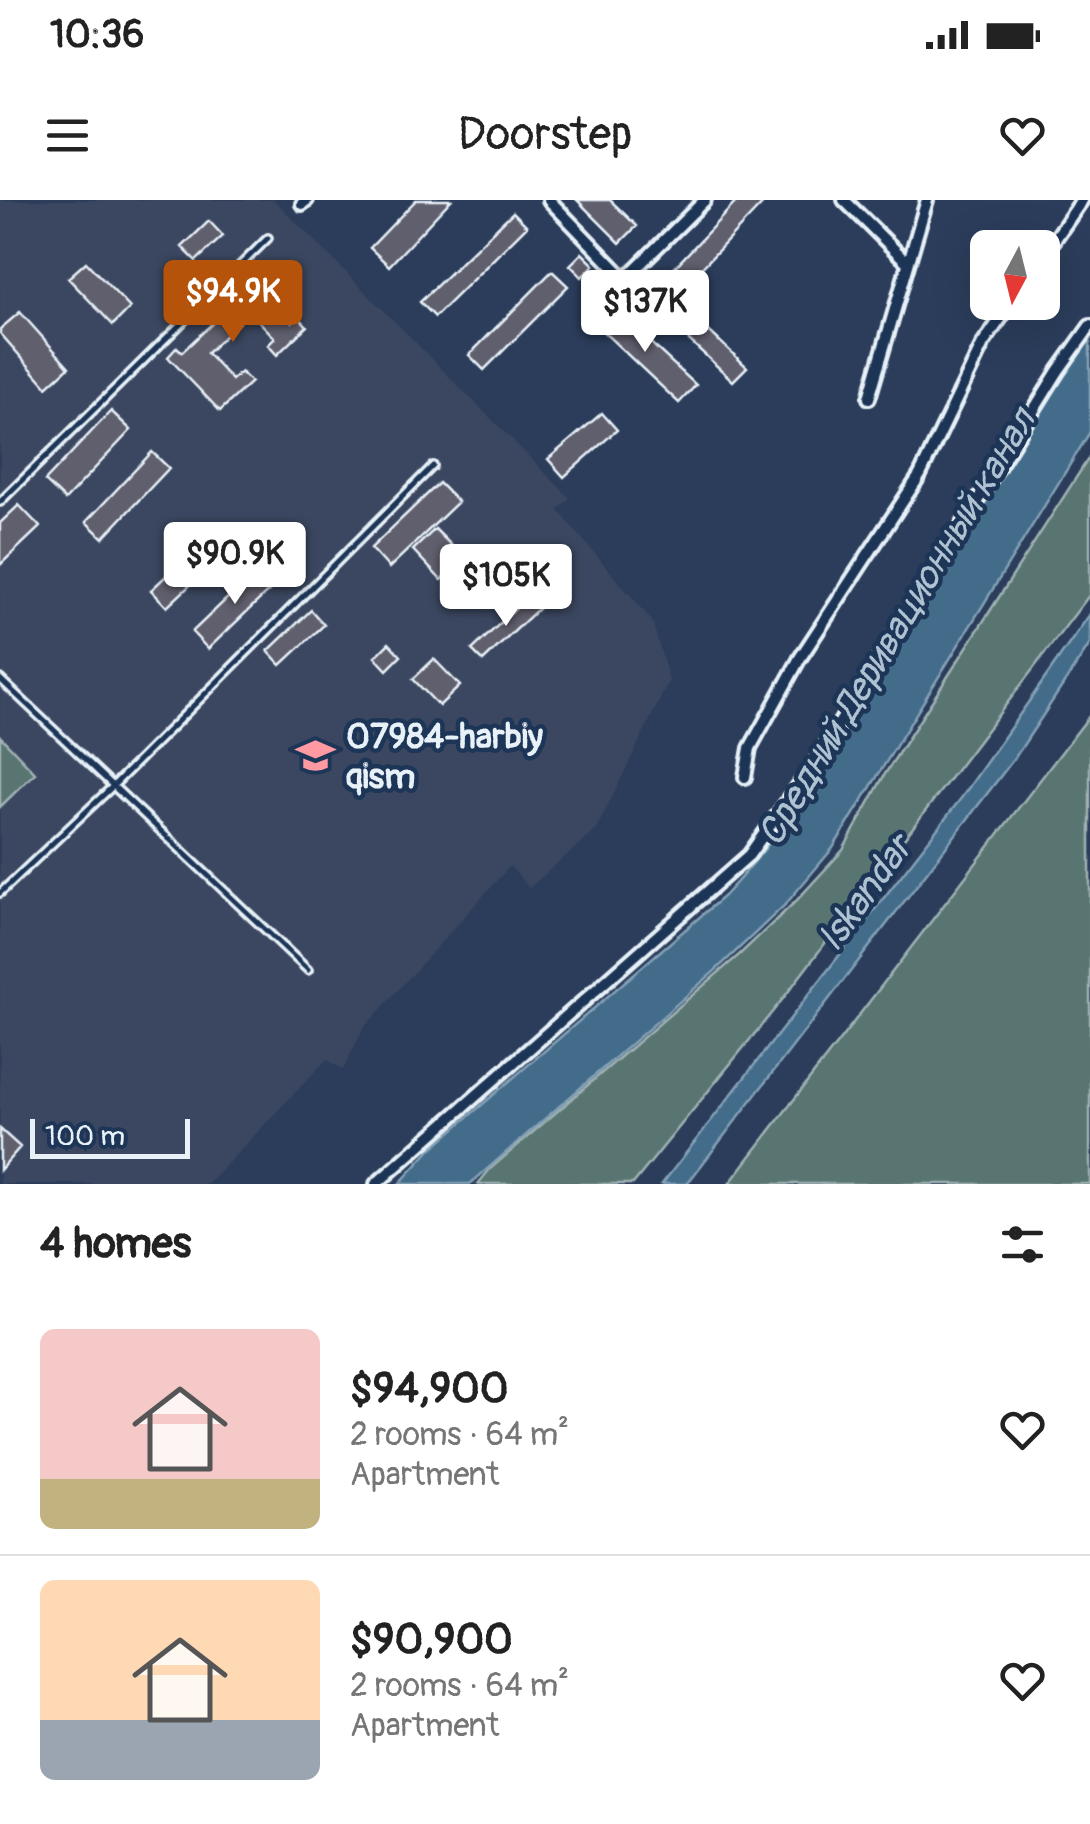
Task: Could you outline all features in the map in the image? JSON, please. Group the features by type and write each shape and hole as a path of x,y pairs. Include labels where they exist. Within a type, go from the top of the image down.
{"street":[{"path":"549,200 625,279 706,200"},
{"path":"844,200 907,262"},
{"path":"869,398 926,200"},
{"path":"1060,232 1082,200"},
{"path":"745,777 750,748 800,658 920,475 984,344 1000,320"},
{"path":"376,1184 749,855 816,760 1058,371 1090,326"}],"lane":[{"path":"0,502 268,238"},
{"path":"0,893 113,786 432,466"},
{"path":"0,679 308,970"}],"shaded area":[{"name":"07984-harbiy qism","path":"0,200 274,200 570,498 558,510 652,621 669,681 596,830 529,888 510,866 363,1029 343,1070 327,1059 208,1184 0,1184"},
{"name":"Средний Деривационный канал","path":"1090,339 1090,432 833,848 785,905 716,970 470,1184 399,1184 432,1148 724,896 746,872 819,771"},
{"name":"Iskandar","path":"1090,614 1090,644 1016,756 687,1184 662,1184 962,797"}],"green space":[{"path":"1090,456 1090,594 782,1000 633,1184 478,1184 490,1169 739,955 843,850 885,774"},
{"path":"1090,715 1090,1184 729,1184"},
{"path":"0,736 35,773 0,807"}],"building":[{"path":"416,200 451,200 389,266 370,248"},
{"path":"577,200 610,200 637,226 620,243"},
{"path":"738,200 766,200 676,295 661,282"},
{"path":"513,212 527,226 435,317 420,302"},
{"path":"209,221 223,236 196,261 182,247"},
{"path":"582,253 594,265 582,277 570,265"},
{"path":"86,262 130,308 113,325 68,278"},
{"path":"552,271 568,286 484,370 469,355"},
{"path":"250,278 292,322 298,316 307,326 277,355 268,345 275,338 250,312 207,353 232,380 241,372 251,382 220,411 168,357 177,347 182,352 250,288 245,283"},
{"path":"647,281 658,291 643,306 632,296"},
{"path":"676,300 747,367 733,381 662,315"},
{"path":"611,306 696,385 679,403 595,324"},
{"path":"20,312 69,367 47,387 0,333"},
{"path":"111,411 131,430 65,500 45,481"},
{"path":"602,413 617,430 564,477 548,459"},
{"path":"152,452 169,468 103,538 86,522"},
{"path":"439,483 458,502 389,568 371,548"},
{"path":"19,505 40,527 0,565 0,523"},
{"path":"221,524 237,541 167,607 151,590"},
{"path":"435,529 464,558 441,580 413,550"},
{"path":"262,565 278,582 208,649 192,632"},
{"path":"528,597 539,608 483,661 472,650"},
{"path":"311,610 324,625 281,665 268,651"},
{"path":"389,643 401,656 387,670 375,657"},
{"path":"434,659 460,686 439,706 413,679"},
{"path":"0,1129 20,1147 0,1170"}],"place":[{"name":"07984-harbiy qism","path":"316,756"}]}
